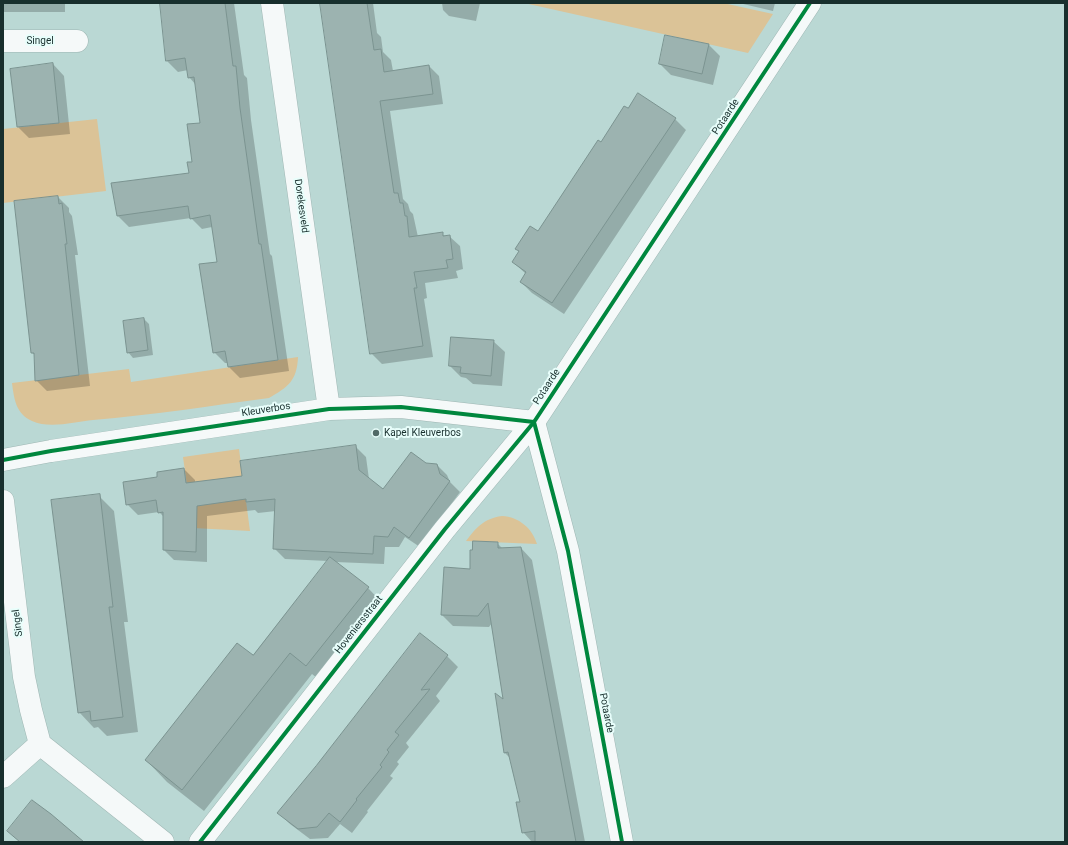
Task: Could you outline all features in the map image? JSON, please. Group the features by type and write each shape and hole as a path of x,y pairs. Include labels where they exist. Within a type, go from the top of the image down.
{"street":[{"name":"Dorekesveld","path":"272,3 329,409"},
{"name":"Potaarde","path":"622,842 568,552 534,422 810,3"},
{"name":"Singel","path":"3,40 77,41"},
{"name":"Kleuverbos","path":"3,460 329,409 401,407 534,422"},
{"name":"Hoveniersstraat","path":"200,842 441,535 534,422"},
{"name":"Singel","path":"3,501 24,677 27,696 40,744"},
{"path":"3,777 40,744 163,842"}],"shaded area":[{"path":"524,3 723,3 773,14 748,53"},
{"path":"97,119 106,191 3,203 3,129"},
{"path":"298,357 296,372 293,378 286,387 269,398 54,425 32,421 22,414 17,405 12,383 129,369 131,382"},
{"path":"239,449 250,531 193,528 183,457"},
{"path":"502,516 514,519 524,524 532,533 537,544 466,541 481,524 495,517"}],"building":[{"path":"160,3 225,3 233,66 236,66 240,108 259,244 261,244 278,360 228,367 225,351 213,353 199,264 217,262 210,215 190,219 188,206 117,216 111,183 189,173 187,162 192,162 187,124 200,123 194,77 188,78 185,58 166,61"},
{"path":"320,3 367,3 374,50 381,49 384,72 429,65 433,94 380,101 394,193 398,193 400,203 403,203 405,216 407,216 409,237 443,232 443,236 450,235 453,259 446,260 448,268 414,272 417,288 414,288 423,346 370,354"},
{"path":"665,35 709,44 702,74 659,64"},
{"path":"53,63 59,123 17,127 10,69"},
{"path":"638,93 676,118 552,303 520,282 526,272 512,262 519,251 515,249 530,226 538,231 598,140 601,142 624,106 628,108"},
{"path":"58,196 59,204 62,203 67,244 65,244 79,375 35,381 34,353 31,353 14,201"},
{"path":"144,318 148,350 127,353 123,321"},
{"path":"451,337 494,340 491,376 460,373 461,367 449,366"},
{"path":"356,445 359,470 383,489 411,452 426,463 437,464 440,474 450,481 409,538 394,527 388,537 374,536 373,554 273,549 275,499 246,502 246,499 197,506 196,552 163,550 163,512 158,513 156,500 126,505 123,482 157,477 157,472 184,468 186,483 242,476 240,461"},
{"path":"100,494 113,607 109,607 123,717 91,721 90,711 78,713 51,500"},
{"path":"473,541 498,542 498,548 521,547 576,842 535,842 535,831 522,833 516,802 520,802 508,752 504,753 495,693 503,699 488,603 478,616 441,615 444,567 470,569 470,550 472,550"},
{"path":"330,557 369,587 306,666 290,653 182,790 145,760 237,643 253,655"},
{"path":"420,633 448,655 421,690 430,689 395,732 399,735 387,750 389,752 380,765 382,767 356,799 357,800 340,822 329,813 317,827 298,829 277,813 316,766"},
{"path":"32,800 84,842 20,842 7,831"}],"cycle path":[{"path":"200,842 445,529 534,422 810,3"},
{"path":"3,460 51,451 329,409 401,407 534,422"},
{"path":"534,422 568,551 622,842"}],"place":[{"name":"Kapel Kleuverbos","path":"376,433"}]}
